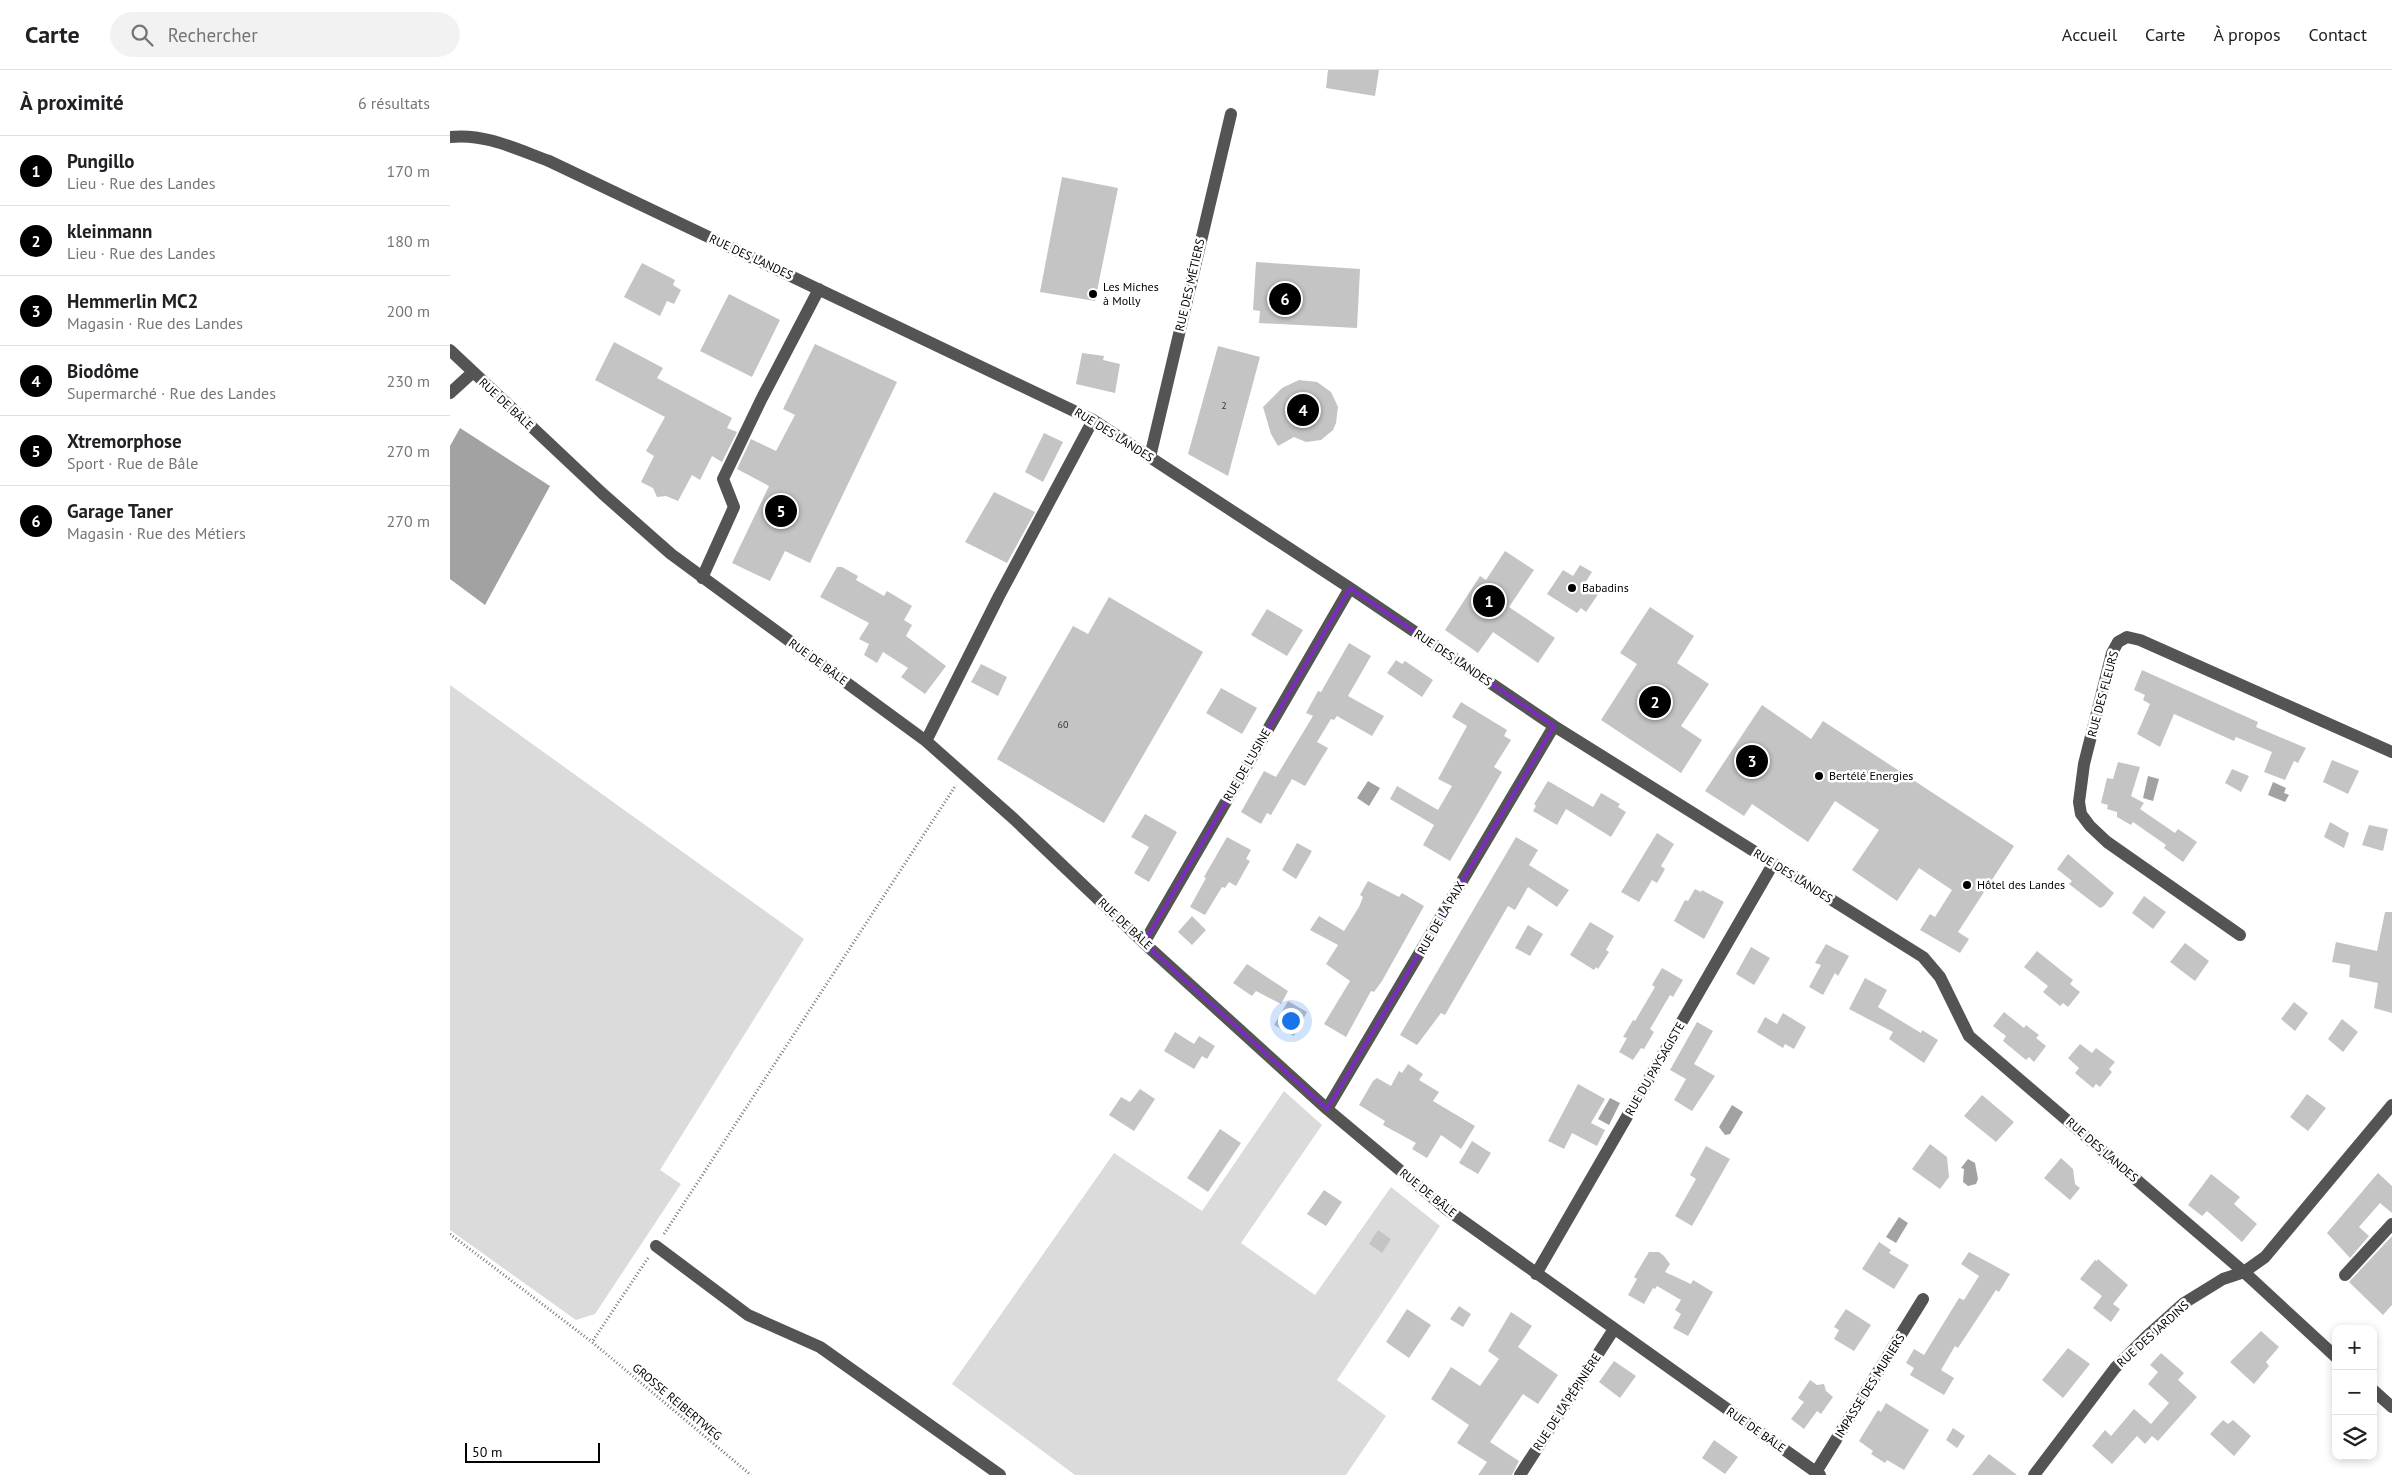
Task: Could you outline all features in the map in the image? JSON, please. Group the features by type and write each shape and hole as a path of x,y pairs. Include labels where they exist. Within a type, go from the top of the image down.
{"street":[{"name":"RUE DES MÉTIERS","path":"1150,457 1231,114"},
{"name":"RUE DES LANDES","path":"450,137 467,135 493,140 549,161 1093,420 1350,588 1554,726 1923,956 1940,977 1969,1036 2244,1272 2332,1353"},
{"path":"702,578 734,507 723,479 761,400 819,289"},
{"name":"RUE DE BÂLE","path":"450,350 602,494 702,578 926,741 1327,1109 1445,1208 1818,1474"},
{"path":"450,393 472,372"},
{"path":"926,741 999,596 1093,420"},
{"name":"RUE DE L'USINE","path":"1144,943 1350,588"},
{"name":"RUE DES FLEURS","path":"2240,935 2107,842 2090,826 2081,814 2079,802 2084,764 2112,653 2118,642 2127,636 2140,640 2392,752"},
{"name":"RUE DE LA PAIX","path":"1327,1109 1554,726"},
{"name":"RUE DU PAYSAGISTE","path":"1536,1274 1773,864"},
{"name":"RUE DES JARDINS","path":"2034,1475 2115,1368 2184,1303 2222,1279 2244,1272 2265,1257 2392,1105"},
{"path":"2345,1275 2392,1224"},
{"path":"656,1246 748,1315 820,1347 1000,1475"},
{"name":"IMPASSE DES MURIERS","path":"1818,1474 1924,1299"},
{"name":"RUE DE LA PÉPINIÈRE","path":"1520,1475 1614,1329"},
{"path":"2377,1394 2392,1407"}],"path":[{"path":"592,1342 963,774"},
{"name":"GROSSE REIBERTWEG","path":"450,1234 592,1342 751,1475"}],"highlighted area":[{"path":"1350,588 1554,726 1327,1109 1144,943"}],"shaded area":[{"path":"460,428 550,486 485,605 450,579 450,446"},
{"path":"450,685 804,939 660,1170 681,1184 595,1314 576,1320 450,1230"},
{"path":"2148,776 2159,779 2153,801 2143,798"},
{"path":"1368,781 1380,788 1369,806 1357,798"},
{"path":"2273,782 2286,788 2284,793 2289,795 2285,802 2268,795"},
{"path":"1284,1091 1322,1125 1241,1243 1315,1295 1391,1187 1440,1226 1337,1380 1386,1416 1346,1475 1075,1475 952,1384 1114,1153 1202,1211"},
{"path":"1610,1098 1620,1103 1609,1125 1598,1119"},
{"path":"1732,1105 1743,1112 1730,1134 1725,1135 1719,1127"},
{"path":"1968,1159 1975,1163 1978,1179 1976,1184 1968,1186 1963,1182 1964,1169 1961,1168"},
{"path":"1899,1217 1908,1223 1896,1243 1886,1237"}],"building":[{"path":"1328,70 1379,70 1375,96 1326,88"},
{"path":"1062,177 1118,188 1095,301 1040,292"},
{"path":"1256,262 1360,269 1357,328 1259,323 1260,311 1253,310"},
{"path":"642,263 675,280 673,285 681,290 674,304 667,301 660,316 624,297"},
{"path":"729,294 780,320 752,377 700,351"},
{"path":"614,342 663,368 657,378 732,418 727,428 737,432 722,462 712,456 700,480 692,475 678,501 666,496 657,497 653,488 641,482 654,456 646,451 665,417 595,380"},
{"path":"815,344 897,382 810,563 785,551 770,581 732,563 769,486 737,469 751,439 776,451 795,415 783,409"},
{"path":"1218,346 1260,357 1228,476 1188,454"},
{"path":"1082,353 1104,356 1103,360 1120,364 1115,393 1076,384"},
{"path":"1299,380 1317,382 1331,392 1338,407 1336,423 1333,430 1321,440 1306,442 1294,437 1278,446 1271,434 1263,407 1282,388"},
{"path":"1044,433 1063,442 1043,482 1025,472"},
{"path":"994,492 1035,512 1007,563 965,542"},
{"path":"1505,551 1534,570 1509,607 1555,638 1538,663 1493,632 1478,653 1445,630 1480,576 1486,580"},
{"name":"Babadins","path":"1580,565 1592,572 1585,583 1599,593 1586,612 1581,608 1577,613 1547,594 1563,570 1573,576"},
{"path":"837,567 842,567 858,576 856,580 884,596 887,591 912,606 904,620 912,625 906,636 946,666 925,694 901,677 908,668 883,652 877,663 864,655 869,644 859,639 869,623 820,597"},
{"path":"1109,597 1203,652 1104,823 997,759 1073,626 1088,634"},
{"path":"1650,607 1694,636 1677,663 1709,684 1681,726 1702,740 1681,773 1601,720 1637,664 1620,653"},
{"path":"1267,609 1303,630 1287,656 1251,635"},
{"path":"1349,643 1371,656 1348,696 1384,716 1372,736 1337,716 1334,720 1331,719 1317,742 1328,748 1305,786 1292,779 1271,815 1267,813 1261,824 1241,812 1264,771 1276,777 1313,716 1306,713 1318,691 1321,692"},
{"path":"1396,660 1402,664 1405,661 1433,680 1422,697 1387,673"},
{"path":"981,664 1007,677 998,696 971,682"},
{"path":"2142,670 2258,722 2256,727 2306,748 2298,763 2294,761 2285,780 2264,772 2272,752 2236,737 2234,741 2174,714 2160,747 2137,734 2150,704 2143,700 2145,695 2134,690"},
{"path":"1221,688 1257,708 1242,734 1206,713"},
{"path":"1461,702 1507,730 1504,736 1511,740 1494,767 1502,772 1450,861 1423,845 1434,825 1390,799 1397,786 1438,810 1452,786 1438,779 1467,726 1452,717"},
{"path":"1762,705 1811,739 1823,721 2014,846 1958,932 1969,939 1960,953 1920,930 1930,914 1935,917 1952,890 1919,868 1897,901 1852,870 1879,830 1835,801 1808,842 1752,804 1744,816 1705,791"},
{"path":"2332,760 2359,771 2348,794 2323,782"},
{"path":"2118,762 2140,767 2131,796 2144,803 2140,809 2175,833 2178,829 2197,842 2183,862 2164,848 2166,845 2133,822 2131,825 2117,817 2117,812 2107,809 2108,805 2101,803 2107,778 2113,779"},
{"path":"2232,769 2249,776 2241,792 2225,783"},
{"path":"1548,781 1593,807 1601,793 1620,804 1618,807 1626,812 1611,837 1566,809 1557,825 1533,811 1536,806 1534,804"},
{"path":"1145,814 1177,832 1149,882 1134,873 1149,847 1131,837"},
{"path":"2330,822 2349,833 2344,848 2324,837"},
{"path":"2369,825 2388,829 2383,851 2362,845"},
{"path":"1657,833 1674,844 1661,866 1665,869 1657,883 1652,880 1639,902 1621,892"},
{"path":"1227,837 1251,850 1246,859 1250,861 1236,886 1229,882 1225,888 1222,887 1205,915 1190,907 1206,878 1204,877"},
{"path":"1516,837 1538,850 1529,865 1569,890 1557,907 1528,887 1515,910 1508,906 1445,1015 1441,1013 1417,1045 1400,1035"},
{"path":"1297,843 1312,851 1296,879 1282,870"},
{"path":"2068,854 2114,893 2104,906 2100,908 2069,884 2072,881 2057,869"},
{"path":"1368,881 1399,897 1402,893 1424,906 1382,981 1374,992 1371,991 1346,1037 1324,1024 1350,981 1326,964 1338,945 1310,930 1319,916 1344,931 1359,907 1363,897 1360,895"},
{"path":"1695,889 1701,892 1702,890 1724,902 1704,939 1674,921 1685,900 1688,901"},
{"path":"2144,896 2166,912 2153,929 2132,913"},
{"path":"2385,912 2392,912 2392,1013 2374,1008 2378,983 2349,977 2350,965 2332,962 2336,942 2377,951"},
{"path":"1192,916 1206,930 1192,945 1178,932"},
{"path":"1590,922 1614,936 1606,950 1609,952 1598,969 1596,967 1594,970 1570,955"},
{"path":"1528,925 1543,934 1530,956 1515,948"},
{"path":"2185,943 2209,961 2195,981 2170,962"},
{"path":"1826,944 1849,956 1838,976 1835,973 1823,995 1809,987 1821,965 1815,963"},
{"path":"1751,947 1770,958 1754,985 1736,974"},
{"path":"2037,951 2073,980 2070,984 2080,992 2068,1007 2063,1003 2060,1006 2043,992 2048,986 2024,967"},
{"path":"1247,964 1288,991 1281,1004 1256,991 1252,996 1233,983"},
{"path":"1662,968 1683,980 1673,997 1670,995 1650,1029 1654,1032 1644,1049 1641,1048 1633,1060 1619,1052 1627,1038 1623,1037 1655,987 1652,985"},
{"path":"1865,978 1887,990 1878,1007 1921,1033 1922,1030 1938,1040 1924,1063 1889,1039 1893,1032 1849,1009"},
{"path":"1288,1001 1307,1012 1294,1036 1274,1025"},
{"path":"2294,1002 2308,1013 2295,1031 2281,1019"},
{"path":"2004,1012 2024,1028 2026,1025 2039,1035 2036,1038 2046,1046 2034,1062 2029,1057 2026,1060 2003,1041 2006,1036 1993,1026"},
{"path":"1783,1013 1806,1027 1794,1049 1785,1044 1783,1048 1757,1032 1765,1017 1777,1024"},
{"path":"2342,1019 2358,1032 2343,1052 2328,1039"},
{"path":"1697,1022 1713,1031 1694,1064 1715,1076 1692,1111 1674,1100 1686,1079 1670,1070"},
{"path":"1175,1032 1194,1044 1199,1036 1215,1046 1207,1059 1202,1056 1194,1069 1164,1051"},
{"path":"2080,1044 2092,1053 2096,1048 2115,1062 2109,1069 2112,1072 2100,1087 2096,1084 2093,1088 2075,1073 2079,1068 2068,1058"},
{"path":"1408,1064 1423,1074 1419,1080 1439,1092 1433,1101 1475,1126 1461,1149 1441,1135 1427,1158 1412,1149 1416,1143 1383,1125 1385,1121 1359,1105 1373,1081 1377,1078 1391,1086 1399,1071 1402,1073"},
{"path":"1578,1084 1605,1099 1591,1123 1605,1130 1597,1146 1572,1133 1564,1149 1548,1141"},
{"path":"1140,1089 1155,1099 1134,1131 1109,1115 1121,1097 1130,1102"},
{"path":"2307,1094 2326,1108 2308,1131 2290,1117"},
{"path":"1982,1095 2014,1122 1996,1142 1964,1116"},
{"path":"1220,1129 1241,1143 1208,1192 1187,1178"},
{"path":"1472,1141 1491,1153 1478,1174 1459,1163"},
{"path":"1930,1144 1947,1157 1949,1177 1940,1189 1912,1169"},
{"path":"1706,1146 1730,1159 1692,1226 1675,1216 1696,1179 1690,1175"},
{"path":"2061,1158 2073,1169 2075,1184 2080,1188 2070,1200 2044,1178"},
{"path":"2378,1173 2392,1186 2392,1213 2380,1203 2359,1227 2369,1236 2350,1258 2327,1233"},
{"path":"2211,1174 2240,1197 2234,1204 2257,1224 2242,1242 2207,1211 2202,1216 2188,1205"},
{"path":"1324,1190 1342,1202 1326,1226 1307,1214"},
{"path":"1378,1230 1391,1239 1382,1253 1369,1244"},
{"path":"2392,1236 2392,1305 2383,1315 2349,1282"},
{"path":"1879,1242 1891,1250 1889,1253 1909,1265 1894,1289 1862,1269"},
{"path":"1649,1252 1659,1252 1664,1256 1670,1264 1665,1272 1691,1284 1693,1280 1713,1292 1688,1336 1673,1328 1681,1314 1675,1310 1681,1300 1657,1286 1655,1289 1653,1288 1644,1304 1628,1295 1637,1279 1634,1277"},
{"path":"1969,1252 2010,1274 1999,1292 1996,1290 1958,1348 1955,1346 1941,1370 1954,1378 1944,1395 1910,1375 1914,1368 1906,1363 1914,1349 1924,1355 1959,1298 1964,1300 1979,1276 1961,1264"},
{"path":"2098,1259 2128,1285 2113,1304 2120,1309 2111,1322 2093,1308 2102,1296 2080,1279 2095,1260 2097,1261"},
{"path":"1459,1306 1471,1314 1463,1327 1450,1319"},
{"path":"1407,1309 1431,1325 1409,1358 1386,1342"},
{"path":"1846,1309 1871,1325 1854,1351 1834,1339 1839,1330 1834,1327"},
{"path":"1511,1312 1532,1326 1518,1347 1558,1375 1538,1404 1523,1394 1490,1442 1519,1461 1512,1475 1478,1475 1487,1462 1457,1443 1469,1425 1431,1399 1451,1367 1480,1386 1499,1359 1488,1351"},
{"path":"2261,1331 2279,1347 2266,1362 2269,1366 2254,1384 2230,1362"},
{"path":"2068,1348 2090,1364 2063,1398 2042,1380"},
{"path":"2161,1353 2184,1373 2178,1380 2197,1397 2158,1441 2152,1436 2145,1444 2137,1436 2112,1464 2092,1446 2105,1430 2111,1436 2134,1409 2151,1424 2169,1403 2148,1384 2158,1372 2150,1365"},
{"path":"1614,1361 1636,1376 1620,1398 1599,1382"},
{"path":"1810,1380 1817,1385 1824,1384 1826,1391 1833,1397 1821,1414 1817,1411 1804,1429 1791,1419 1804,1402 1798,1398"},
{"path":"1886,1403 1929,1430 1904,1470 1887,1460 1885,1463 1871,1454 1873,1451 1859,1441 1878,1410 1881,1412"},
{"path":"2223,1420 2228,1424 2233,1420 2251,1436 2234,1456 2210,1434"},
{"path":"1953,1428 1965,1436 1957,1448 1946,1440"},
{"path":"1714,1440 1738,1457 1725,1474 1702,1458"},
{"path":"1989,1454 2017,1475 1972,1475"}],"place":[{"name":"Les Miches à Molly","path":"1093,294"},
{"name":"Garage Taner","path":"1285,299"},
{"name":"Biodôme","path":"1303,410"},
{"name":"Xtremorphose","path":"781,511"},
{"name":"Babadins","path":"1572,588"},
{"name":"Pungillo","path":"1489,601"},
{"name":"kleinmann","path":"1655,702"},
{"name":"Hemmerlin MC2","path":"1752,761"},
{"name":"Bertélé Energies","path":"1819,776"},
{"name":"Hôtel des Landes","path":"1967,885"}]}
